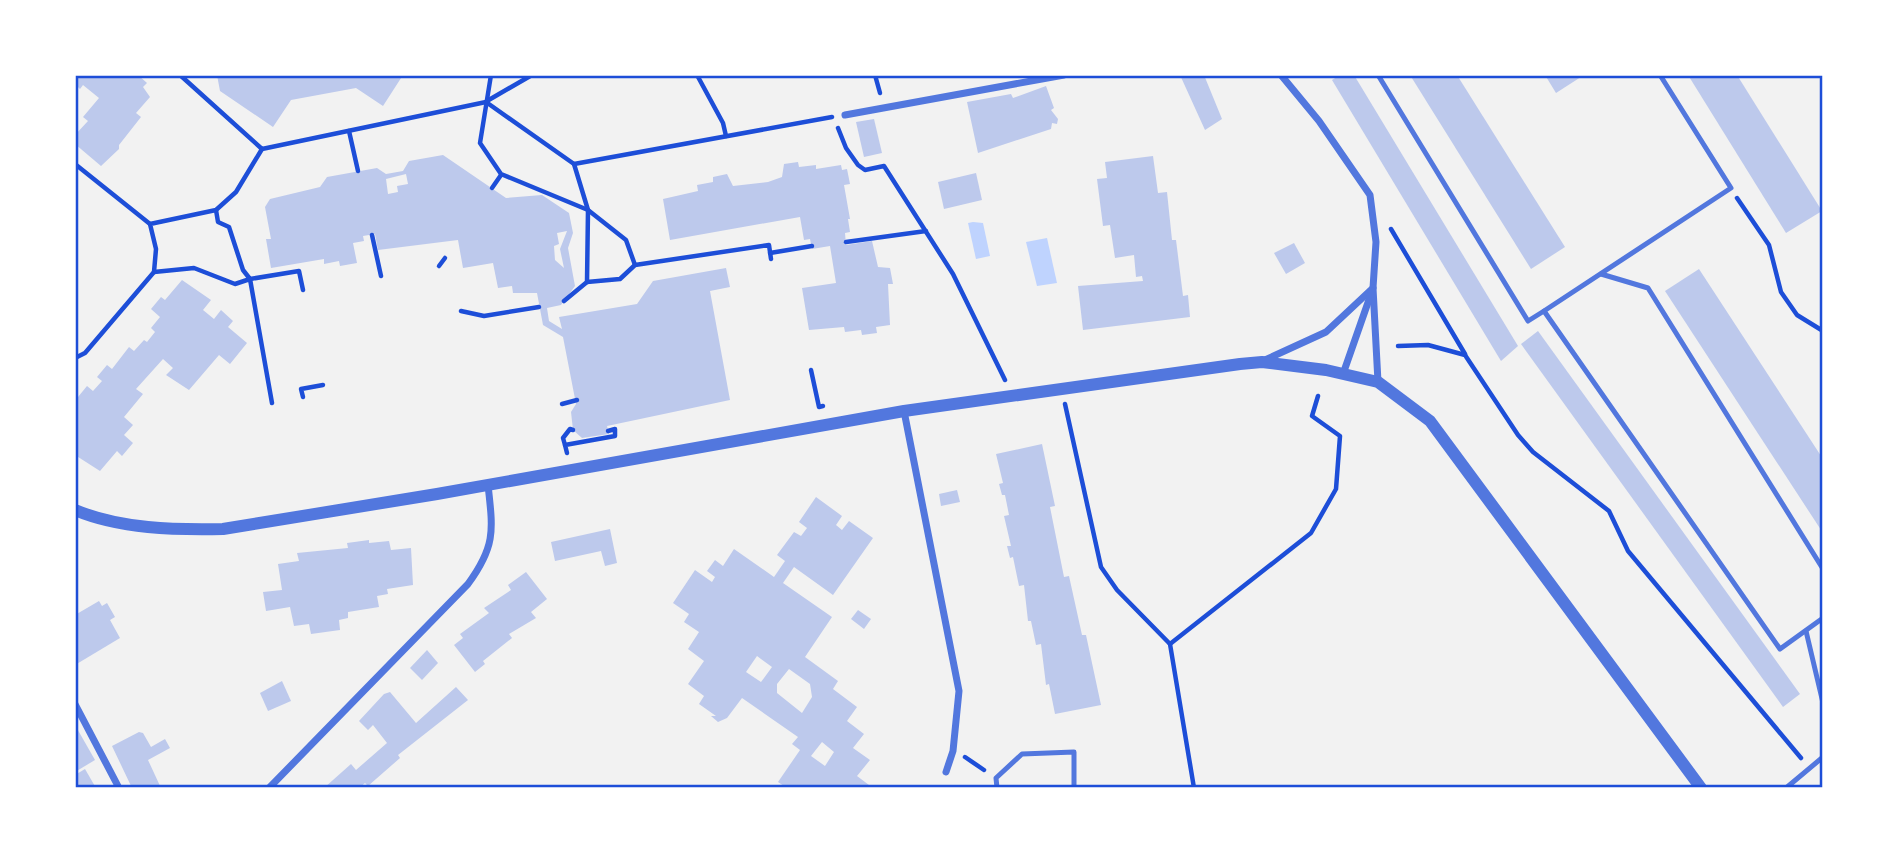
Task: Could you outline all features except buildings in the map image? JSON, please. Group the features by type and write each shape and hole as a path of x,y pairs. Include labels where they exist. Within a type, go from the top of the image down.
{"street":[{"path":"845,115 1064,75"},
{"path":"1281,75 1319,121 1370,195 1376,242 1373,288 1378,382"},
{"path":"1262,362 1326,332 1373,288"},
{"path":"1343,374 1373,288"},
{"path":"79,515 181,530 223,529 904,411 1061,387 1262,362 1343,374 1378,382 1430,421 1700,788"},
{"path":"904,411 959,691 953,751 946,772"},
{"path":"269,788 468,583 485,561 492,538 488,485"},
{"path":"75,704 119,788"}],"lane":[{"path":"1378,75 1528,321 1731,188 1660,75"},
{"path":"1601,274 1648,288 1823,569"},
{"path":"1544,312 1780,649 1823,618"},
{"path":"1806,631 1823,703"},
{"path":"997,788 996,778 1021,754 1074,752 1074,788"},
{"path":"1786,788 1823,757"}],"path":[{"path":"180,75 262,149"},
{"path":"491,75 480,143 501,174 588,210 626,240 635,265"},
{"path":"150,224 216,211 236,192 262,149 486,102 532,75"},
{"path":"697,75 723,123 726,136"},
{"path":"486,102 574,164 588,210 587,282"},
{"path":"574,164 845,115"},
{"path":"833,117 858,165 865,170 884,166 954,274 1004,374 1007,395"},
{"path":"349,131 358,171"},
{"path":"75,164 150,224 156,249 154,272 85,353 75,358"},
{"path":"492,188 501,174"},
{"path":"1731,188 1769,245 1781,292 1797,315 1823,331"},
{"path":"1370,195 1465,355 1518,435 1533,452 1609,511 1628,551 1809,768"},
{"path":"216,211 218,222 229,227 243,270 250,279 272,403"},
{"path":"846,242 926,231"},
{"path":"372,235 381,276"},
{"path":"564,301 587,282 620,279 635,265 769,245 770,256 812,246"},
{"path":"439,266 445,258"},
{"path":"154,272 194,268 235,284 299,271 303,290"},
{"path":"461,311 484,316 539,307"},
{"path":"1398,346 1428,345 1465,355"},
{"path":"811,370 819,407 830,405 834,424"},
{"path":"303,397 302,389 323,385"},
{"path":"1061,387 1101,567 1117,590 1170,644 1194,788"},
{"path":"1170,644 1311,533 1336,488 1340,436 1312,416 1318,396"},
{"path":"562,404 578,400"},
{"path":"570,470 563,438 570,429 573,430"},
{"path":"565,445 615,436 614,429 608,431"},
{"path":"953,751 996,778"}],"water":[{"path":"968,223 983,223 990,256 976,259"},
{"path":"1047,238 1057,283 1037,286 1026,242"}]}
